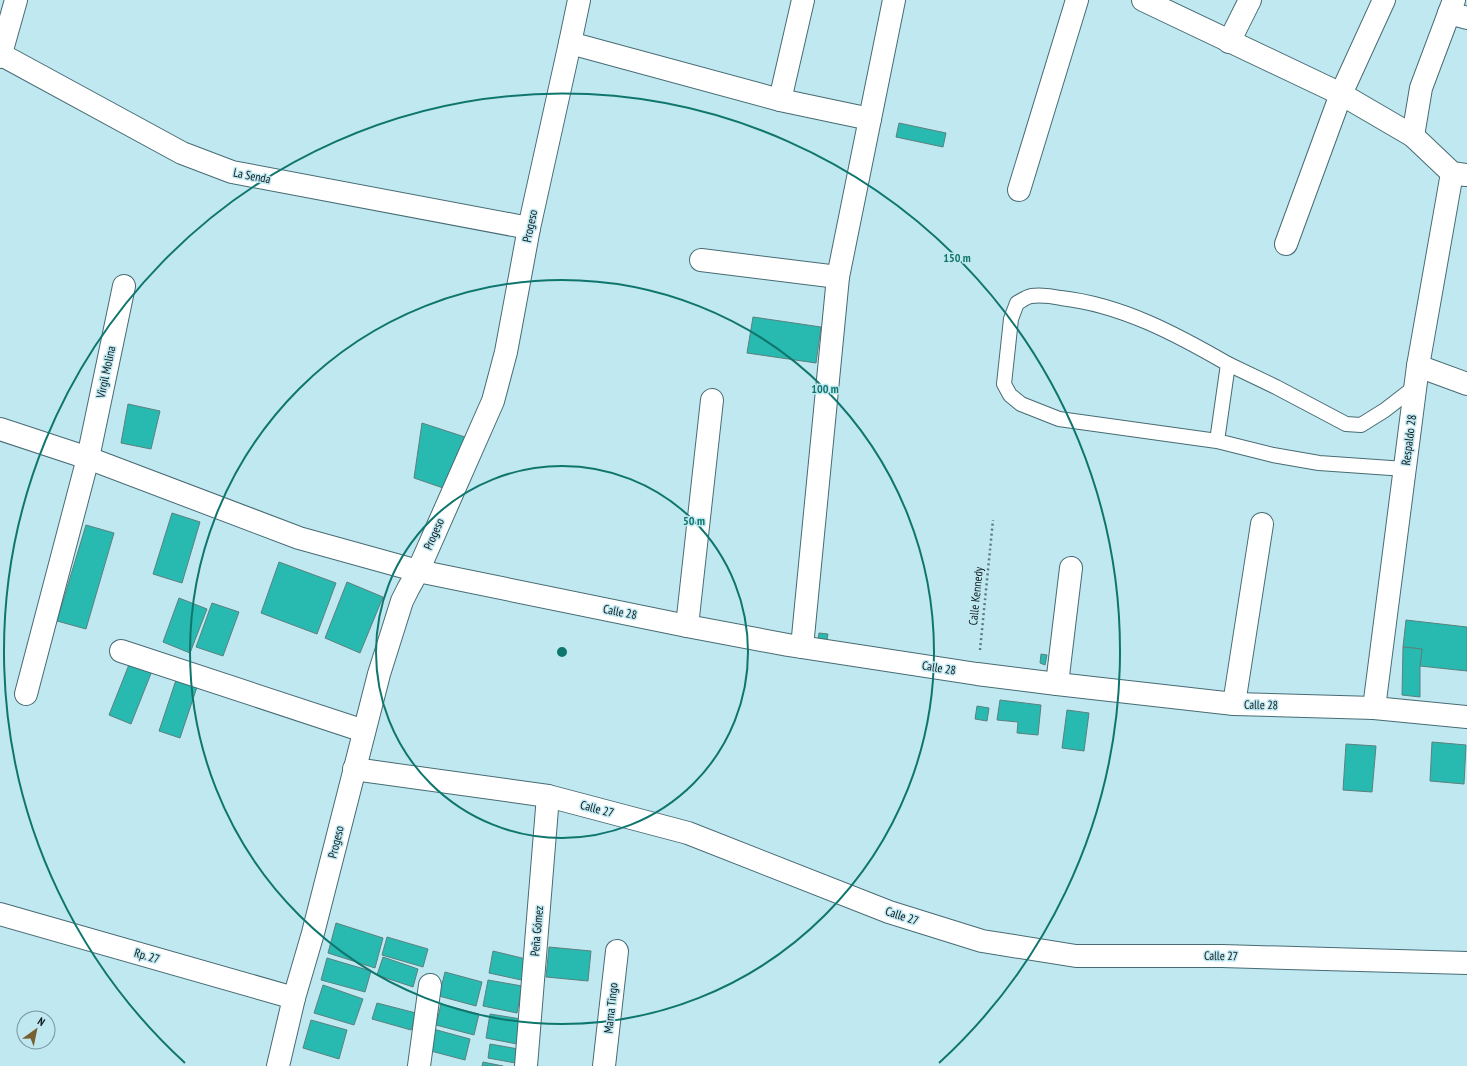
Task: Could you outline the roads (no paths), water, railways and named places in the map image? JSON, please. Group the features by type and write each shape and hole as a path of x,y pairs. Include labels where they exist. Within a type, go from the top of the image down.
{"street":[{"path":"0,55 16,0"},
{"name":"Progeso","path":"278,1066 294,998 313,933 379,674 402,601 418,571 493,401 506,352 529,228 579,0"},
{"path":"780,100 802,0"},
{"path":"802,647 838,277 894,0"},
{"path":"1019,190 1077,0"},
{"path":"1142,0 1341,94 1413,136 1460,174"},
{"path":"1229,42 1250,0"},
{"path":"1286,244 1341,94 1384,0"},
{"path":"1413,136 1421,88 1457,10"},
{"path":"570,43 780,100 870,119"},
{"name":"La Senda","path":"0,55 182,153 232,172 529,228"},
{"name":"Respaldo 28","path":"1374,708 1417,376 1460,174"},
{"path":"701,260 838,277"},
{"name":"Virgil Molina","path":"26,694 88,458 124,286"},
{"path":"1417,376 1467,384"},
{"path":"687,626 712,400"},
{"name":"Calle 28","path":"0,429 88,458 299,538 418,571 788,646 977,674 1234,704 1374,708 1467,716"},
{"path":"1234,704 1262,524"},
{"path":"1057,684 1071,568"},
{"path":"122,651 364,731"},
{"name":"Calle 27","path":"354,769 548,796 688,833 889,912 982,941 1076,956 1222,956 1467,963"},
{"name":"Peña Gómez","path":"526,1066 548,796"},
{"name":"Rp. 27","path":"0,914 294,998"},
{"name":"Mama Tingo","path":"604,1066 617,951"},
{"path":"419,1066 430,985"}],"lane":[{"path":"1405,469 1319,463 1273,455 1217,441 1059,419 1021,404 1010,395 1004,384 1011,319 1016,303 1030,296 1047,296 1078,300 1118,310 1189,341 1228,364 1276,387 1346,424 1361,425 1385,410 1417,376"},
{"path":"1217,441 1228,364"}]}
